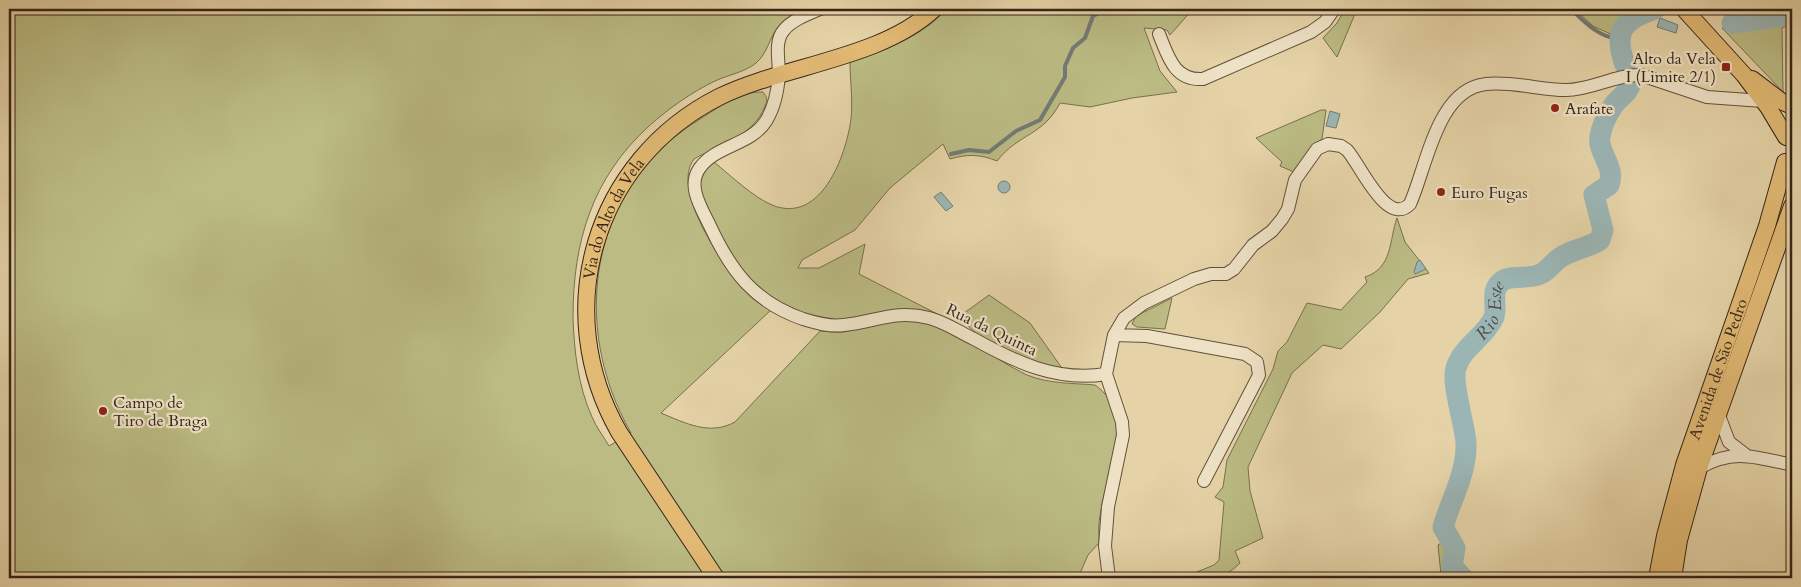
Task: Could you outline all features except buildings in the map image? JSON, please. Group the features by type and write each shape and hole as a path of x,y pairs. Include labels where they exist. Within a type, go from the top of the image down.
{"main road":[{"name":"Via do Alto da Vela","path":"716,578 637,461 608,413 595,376 588,344 586,310 590,264 601,225 624,180 651,147 674,127 720,97 778,75 894,36 918,22 934,9"},
{"path":"1684,9 1744,75 1789,132"},
{"path":"1744,75 1759,83 1787,104"},
{"path":"1763,101 1787,104"},
{"name":"Avenida de São Pedro","path":"1657,578 1665,536 1682,474 1774,205 1789,167 1784,145 1789,132"},
{"name":"Avenida de São Pedro","path":"1673,578 1679,540 1699,468 1792,206"}],"street":[{"name":"Rua da Quinta","path":"820,9 783,30 778,48 778,75 773,105 761,128 750,138 706,162 699,169 694,185 697,198 726,256 749,287 776,308 824,325 845,325 890,315 915,315 945,324 986,346 1038,369 1075,377 1106,374"},
{"path":"1159,34 1176,71 1188,78 1203,79 1311,32 1325,22 1334,9"},
{"path":"1109,578 1105,546 1108,506 1123,435 1122,422 1106,374 1114,335 1124,318 1144,303 1194,279 1211,274 1226,274 1234,270 1253,245 1272,231 1282,219 1289,205 1295,180 1310,156 1322,146 1334,144 1347,150 1386,206 1397,210 1407,208 1416,190 1439,125 1454,100 1469,88 1493,84 1568,90 1635,75 1648,77 1714,99 1763,101"},
{"path":"1114,335 1147,336 1235,352 1251,356 1257,362 1259,375 1204,480"},
{"path":"1718,413 1729,442 1746,455"},
{"path":"1699,468 1723,456 1746,455 1792,465"}],"green space":[{"path":"9,9 806,9 781,24 775,31 763,55 756,63 747,69 715,81 698,90 672,107 649,126 629,146 613,167 600,190 582,237 574,289 573,317 574,342 580,380 587,405 596,424 609,446 631,433 612,392 600,349 596,306 600,263 612,222 632,184 660,150 697,121 720,106 746,94 763,92 767,99 766,104 753,125 735,138 694,159 688,173 689,189 694,208 714,247 725,265 749,295 771,310 661,413 688,424 707,428 726,426 735,422 820,331 843,332 893,320 925,322 955,334 1027,375 1052,382 1095,385 1108,398 1115,412 1116,446 1099,519 1099,543 1088,555 1078,578 9,578"},
{"path":"947,9 1193,9 1170,35 1167,30 1144,28 1160,71 1177,92 1132,98 1090,107 1060,103 1046,122 1005,152 997,161 974,156 950,159 943,144 890,188 855,230 802,260 798,268 819,268 865,244 859,274 953,322 925,312 831,321 810,316 764,295 729,253 701,193 700,182 705,170 714,162 750,191 772,205 789,209 804,205 817,196 828,183 837,168 843,151 852,112 850,62 876,53 914,35 937,19"},
{"path":"1345,9 1357,9 1337,57 1323,38 1337,23"},
{"path":"1575,9 1645,9 1626,21 1617,37 1593,26"},
{"path":"1792,19 1792,24 1782,28 1783,92 1722,28 1754,26"},
{"path":"1321,110 1326,110 1322,139 1312,146 1294,172 1280,166 1282,162 1256,138"},
{"path":"1397,218 1405,242 1429,273 1408,279 1380,312 1341,349 1323,345 1292,373 1248,467 1250,491 1263,538 1235,551 1240,563 1227,573 1213,577 1182,578 1214,565 1219,560 1224,502 1215,497 1223,487 1227,460 1273,369 1278,351 1287,342 1307,303 1341,310 1367,282 1365,277 1381,267 1389,252"},
{"path":"989,295 1030,323 1064,371 1007,351 980,336 969,327 960,316"},
{"path":"1172,298 1165,329 1137,327 1132,324 1136,316"},
{"path":"1446,540 1452,551 1449,568 1458,578 1444,578 1441,575 1438,545"}],"water":[{"path":"1660,18 1678,25 1676,33 1657,27"},
{"path":"1330,111 1340,114 1336,128 1326,126"},
{"path":"1002,181 1006,181 1010,187 1006,193 1002,193 998,189 998,185"},
{"path":"941,192 953,206 946,211 934,197"},
{"path":"1420,260 1426,269 1415,274 1417,262"}],"waterway":[{"path":"951,154 969,150 989,152 1016,131 1040,120 1065,77 1065,66 1073,48 1085,38 1093,16 1107,9"},
{"path":"1571,9 1598,32 1611,38 1619,39"},
{"name":"Rio Este","path":"1625,65 1620,44 1623,29 1635,18 1655,9"},
{"name":"Rio Este","path":"1732,23 1792,15"},
{"name":"Rio Este","path":"1463,578 1452,566 1455,548 1443,527 1461,475 1466,454 1465,435 1455,384 1456,368 1463,354 1486,330 1494,317 1496,289 1502,281 1510,278 1541,274 1561,257 1600,240 1603,230 1594,195 1609,185 1610,178 1610,172 1601,148 1600,136 1603,124 1609,113 1615,103 1626,92 1631,81"}],"place":[{"name":"Alto da Vela I (Limite 2/1)","path":"1726,67"},
{"name":"Arafate","path":"1555,108"},
{"name":"Euro Fugas","path":"1441,192"},
{"name":"Campo de Tiro de Braga","path":"103,411"}]}
